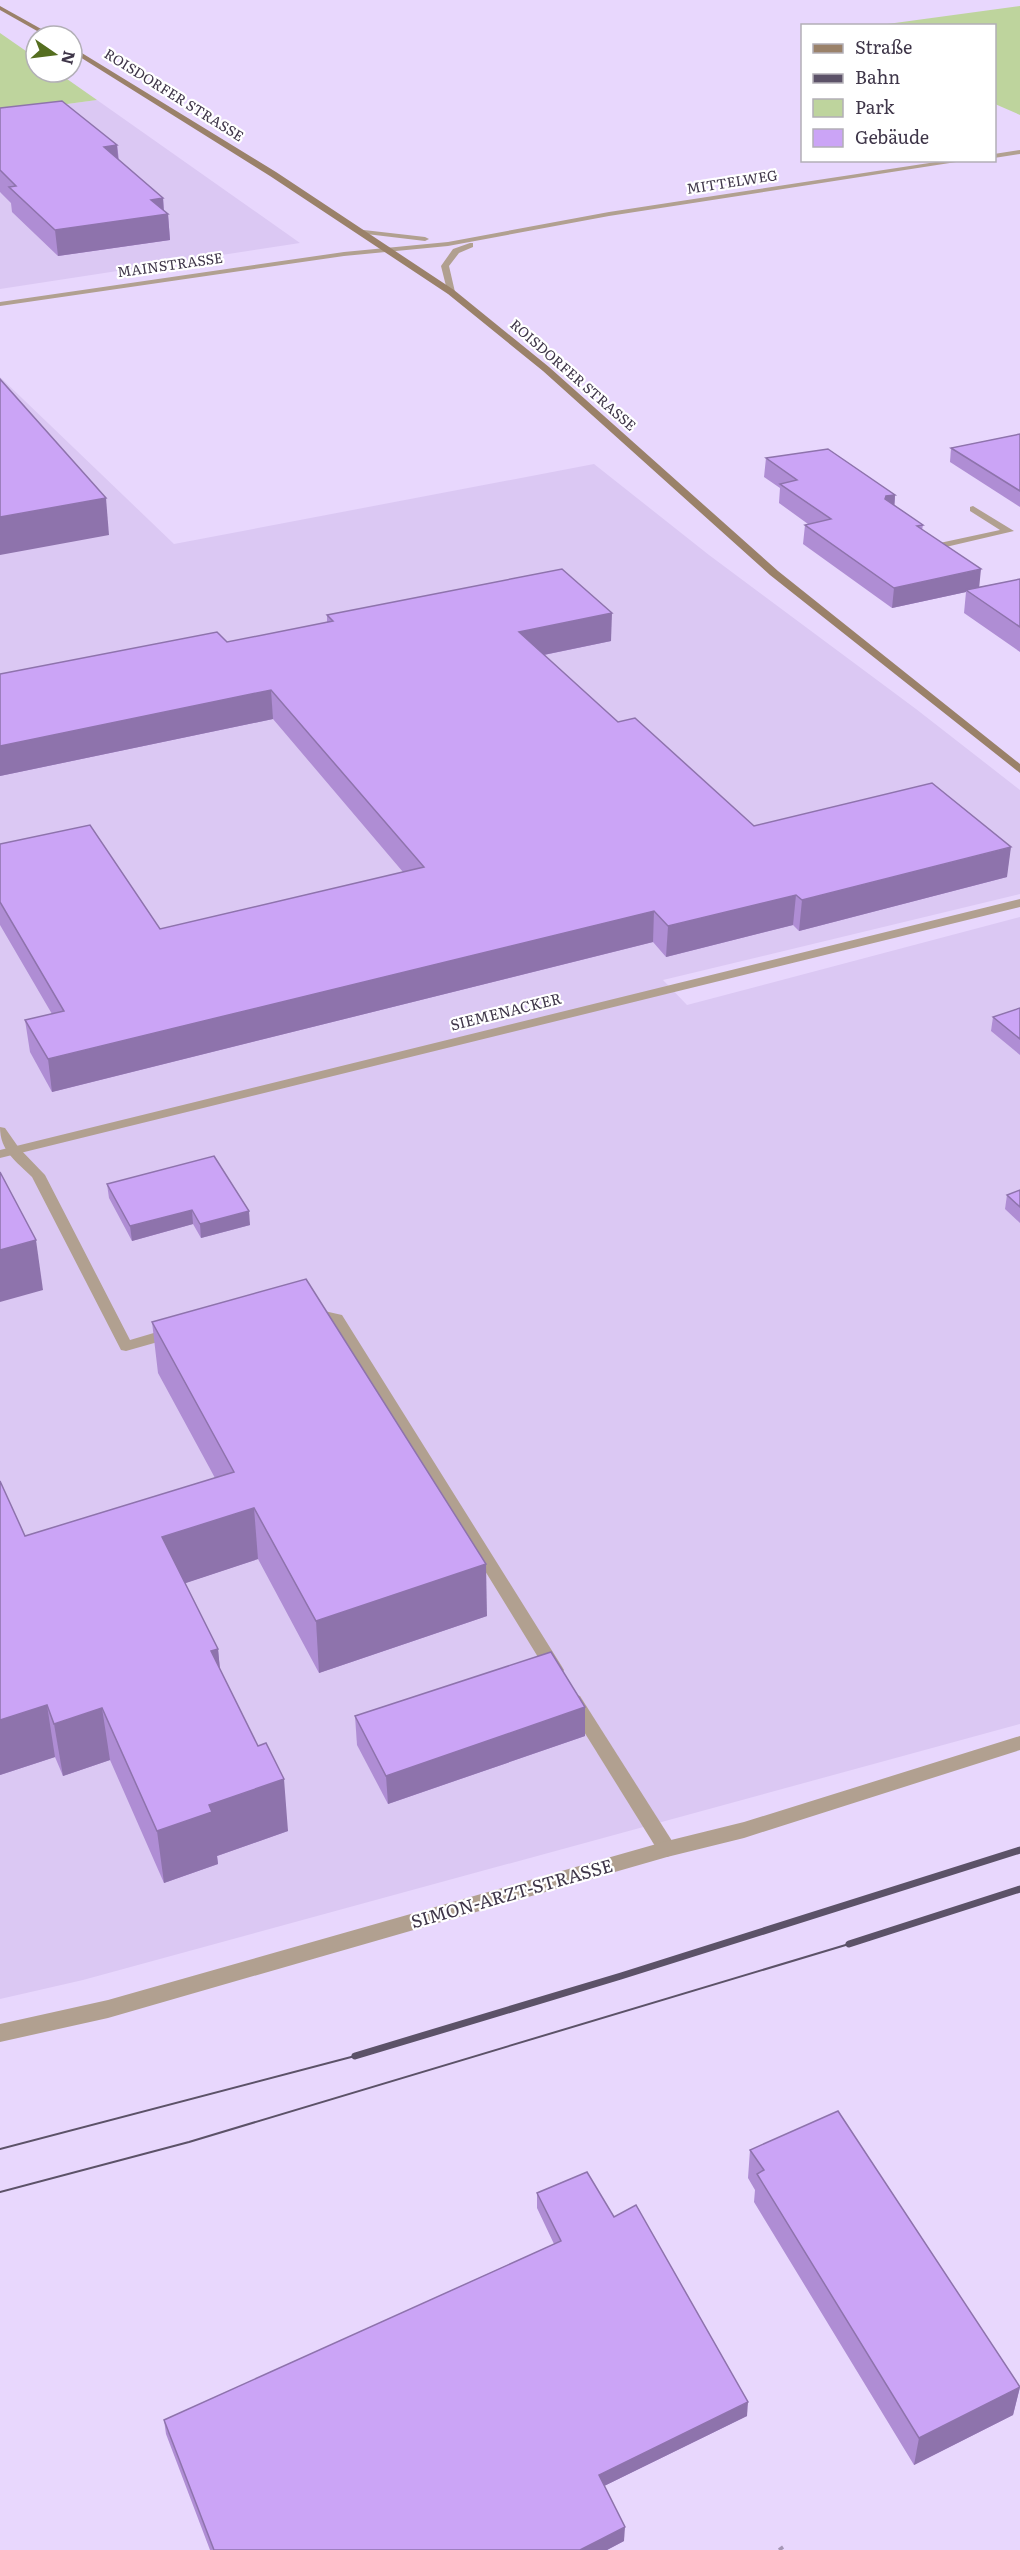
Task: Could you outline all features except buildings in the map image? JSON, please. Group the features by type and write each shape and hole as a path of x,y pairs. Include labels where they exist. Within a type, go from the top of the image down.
{"main road":[{"path":"0,8 29,24"},
{"name":"ROISDORFER STRASSE","path":"84,56 273,174 451,292 546,369 774,573 1020,770"}],"street":[{"path":"996,156 1020,152"},
{"name":"MITTELWEG","path":"344,254 448,244 609,214 953,162"},
{"name":"MITTELWEG","path":"358,231 429,239 503,235"},
{"name":"MITTELWEG","path":"451,292 445,266 449,258 456,251 469,245 503,235"},
{"name":"MAINSTRASSE","path":"0,304 344,254"},
{"path":"915,535 933,547 1009,531 973,509"},
{"name":"SIEMENACKER","path":"7,1153 286,1082 1020,903"},
{"path":"0,1131 7,1153 38,1175 126,1346 193,1327"},
{"path":"293,1310 337,1318 666,1850"},
{"name":"SIMON-ARZT-STRASSE","path":"0,2033 108,2009 666,1850 744,1830 1020,1743"}],"shaded area":[{"path":"97,100 300,243 0,289 0,113"},
{"path":"0,377 174,544 594,464 709,555 916,709 1020,790 1020,894 663,980 687,1005 1020,917 1020,1724 83,1980 0,1999"}],"green space":[{"path":"1020,6 1020,115 996,104 996,24 887,24"},
{"path":"0,33 24,50 24,84 74,84 97,100 0,113"}],"tram line":[{"path":"0,2192 189,2142 849,1944"},
{"path":"0,2149 355,2056"}],"railway":[{"path":"355,2056 621,1976 1020,1850"},
{"path":"849,1944 1020,1889"}]}
